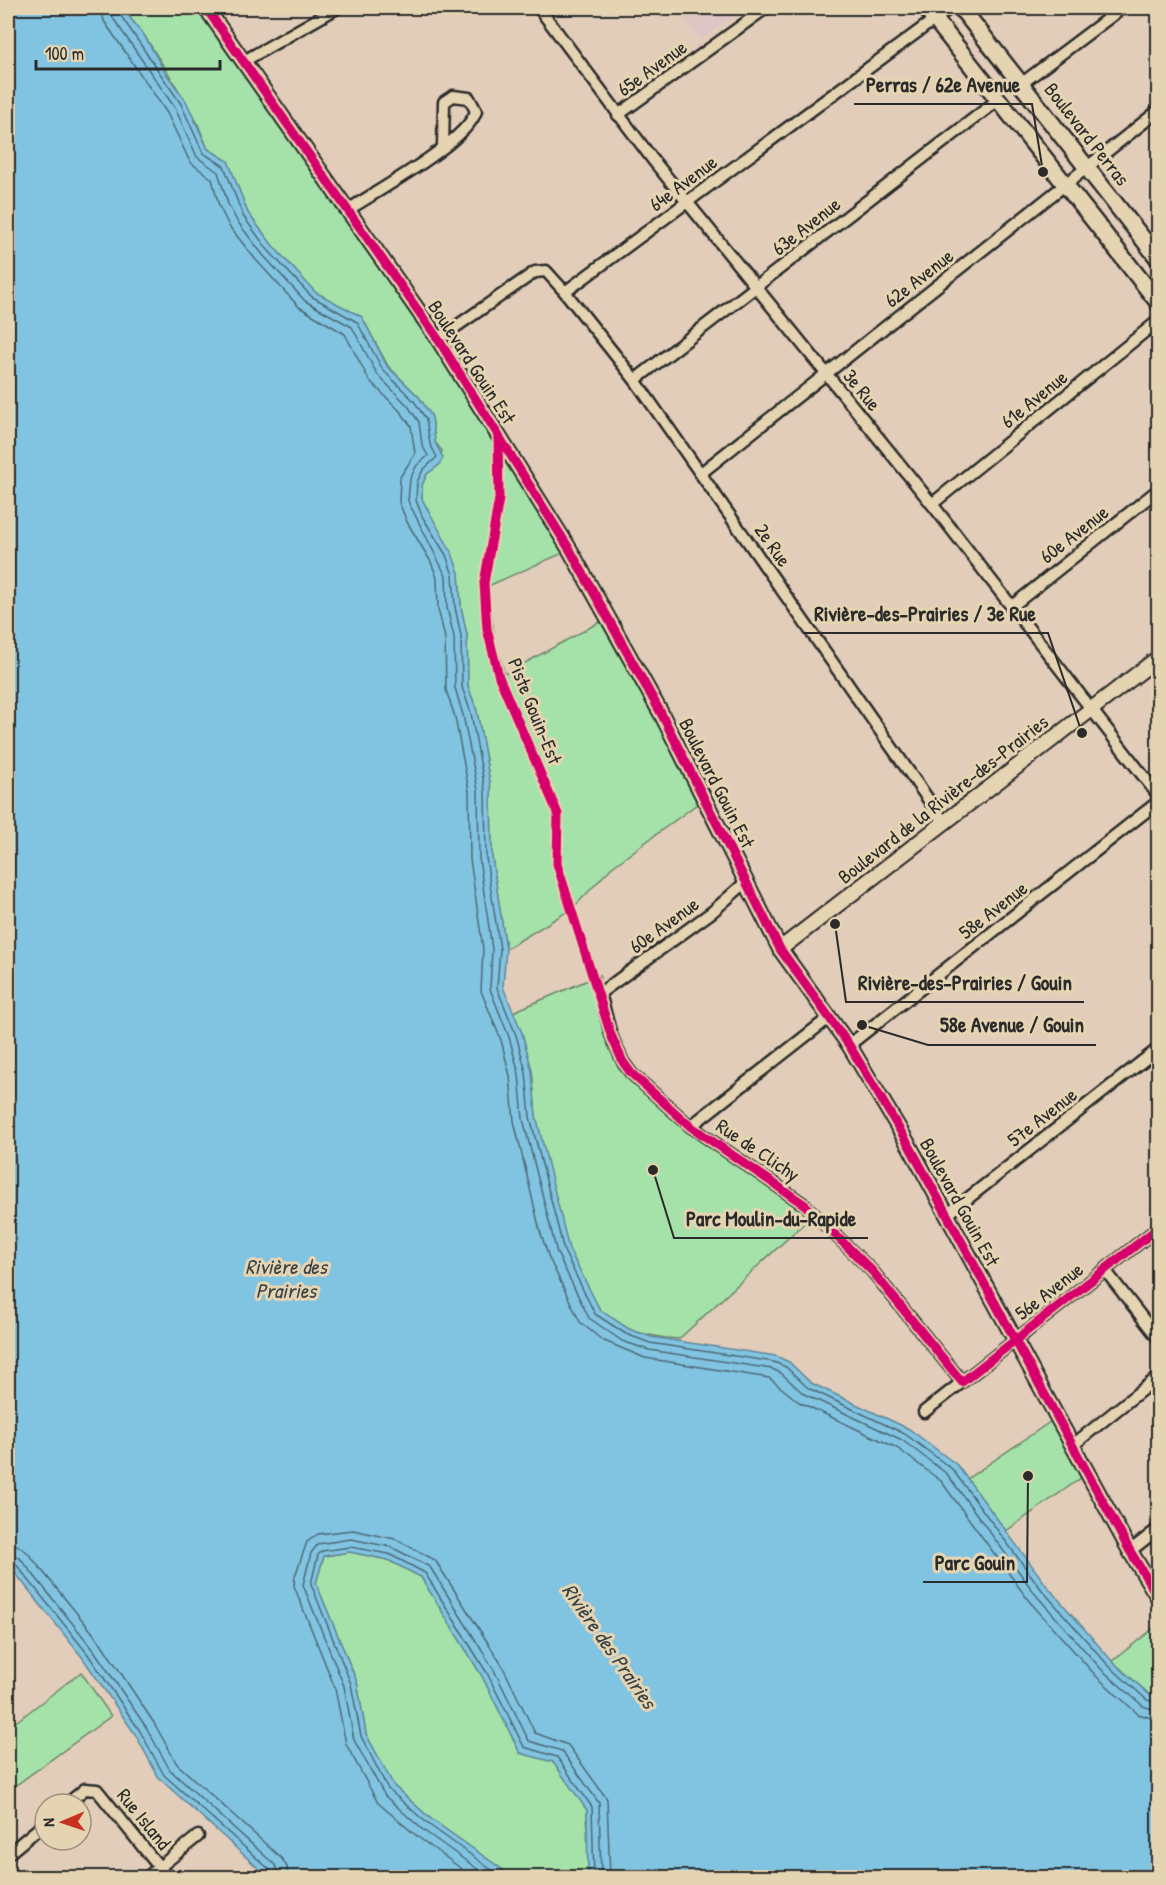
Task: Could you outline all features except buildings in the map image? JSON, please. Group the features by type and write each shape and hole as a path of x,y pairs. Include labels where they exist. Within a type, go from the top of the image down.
{"main road":[{"name":"Boulevard Perras","path":"961,8 1158,258"},
{"path":"931,13 1158,302"}],"street":[{"name":"Boulevard Gouin Est","path":"206,8 438,339 570,550 662,715 780,949 849,1045 948,1214 1130,1551 1158,1597"},
{"path":"244,61 337,8"},
{"name":"3e Rue","path":"539,8 618,115 932,504 1158,795"},
{"name":"65e Avenue","path":"618,115 766,8"},
{"name":"64e Avenue","path":"566,292 931,13 950,8"},
{"path":"1021,84 1122,8"},
{"path":"348,210 416,167 470,126 474,118 475,105 469,98 453,96 444,102 443,146"},
{"name":"63e Avenue","path":"635,380 998,100"},
{"name":"62e Avenue","path":"701,473 1158,111"},
{"path":"438,339 535,272 546,271 566,292"},
{"name":"2e Rue","path":"566,292 635,380 944,822"},
{"name":"61e Avenue","path":"932,504 1158,321"},
{"name":"60e Avenue","path":"1011,607 1158,490"},
{"name":"Boulevard de la Rivière-des-Prairies","path":"780,949 1158,658"},
{"name":"58e Avenue","path":"849,1045 1158,802"},
{"name":"60e Avenue","path":"600,993 712,912 746,882"},
{"name":"Rue de Clichy","path":"600,993 611,1035 623,1062 640,1082 691,1126 806,1205 881,1281 962,1382"},
{"path":"691,1126 830,1017"},
{"name":"57e Avenue","path":"948,1214 1158,1049"},
{"name":"56e Avenue","path":"924,1412 1158,1228"},
{"path":"1105,1270 1158,1338"},
{"path":"1073,1445 1158,1377"},
{"path":"1130,1551 1158,1529"},
{"name":"Rue Island","path":"84,1792 89,1788 97,1790 168,1878"},
{"path":"8,1854 33,1833"},
{"path":"146,1878 198,1836"}],"shaded area":[{"path":"675,8 745,8 701,40"}],"green space":[{"path":"122,8 198,8 244,61 348,210 570,550 488,586 495,641 505,674 607,618 705,798 611,868 573,908 506,949 492,857 491,788 477,711 468,686 467,635 461,607 459,573 422,499 422,485 427,474 439,465 442,451 435,442 432,417 419,397 388,366 362,317 315,292 273,246 248,213 228,161 208,149 197,122 176,86 144,35"},
{"path":"600,975 600,993 611,1034 640,1082 814,1214 679,1339 644,1334 621,1326 603,1313 596,1303 569,1249 561,1224 536,1116 532,1071 522,1033 513,1012"},
{"path":"1057,1417 1088,1473 1006,1531 967,1479"},
{"path":"350,1552 388,1560 421,1577 482,1676 520,1753 553,1761 587,1810 588,1877 513,1877 431,1819 394,1786 366,1734 357,1682 316,1583 324,1556"},
{"path":"1158,1625 1158,1698 1150,1695 1112,1661"},
{"path":"81,1672 111,1716 8,1791 8,1728"}],"water":[{"name":"Rivière des Prairies","path":"8,8 122,8 144,35 165,72 186,101 208,149 228,161 248,213 273,246 315,292 362,317 387,366 419,397 432,417 435,442 443,458 439,465 427,474 422,485 422,499 452,553 459,573 461,607 467,635 468,686 477,711 491,788 492,857 506,949 503,987 522,1033 532,1071 536,1116 569,1249 600,1310 629,1329 651,1337 776,1356 789,1362 811,1383 909,1429 957,1465 1047,1586 1112,1661 1150,1695 1158,1698 1158,1877 588,1877 587,1810 553,1762 520,1753 482,1676 421,1577 388,1560 350,1552 324,1556 316,1583 357,1682 366,1734 394,1786 431,1819 513,1877 268,1877 159,1778 135,1734 82,1657 8,1564"}],"cycle path":[{"path":"206,8 438,339 570,550 662,715 780,949 849,1045 910,1147 1130,1551 1158,1597"},
{"name":"Piste Gouin-Est","path":"498,435 499,499 484,583 487,629 499,677 558,814 557,864 611,1035 623,1062 631,1073 690,1126 805,1205 873,1272 962,1382 1158,1228"}],"place":[{"name":"Perras / 62e Avenue","path":"1043,172"},
{"name":"Rivière-des-Prairies / 3e Rue","path":"1082,733"},
{"name":"Rivière-des-Prairies / Gouin","path":"835,924"},
{"name":"58e Avenue / Gouin","path":"862,1025"},
{"name":"Parc Moulin-du-Rapide","path":"653,1170"},
{"name":"Parc Gouin","path":"1028,1476"}]}
